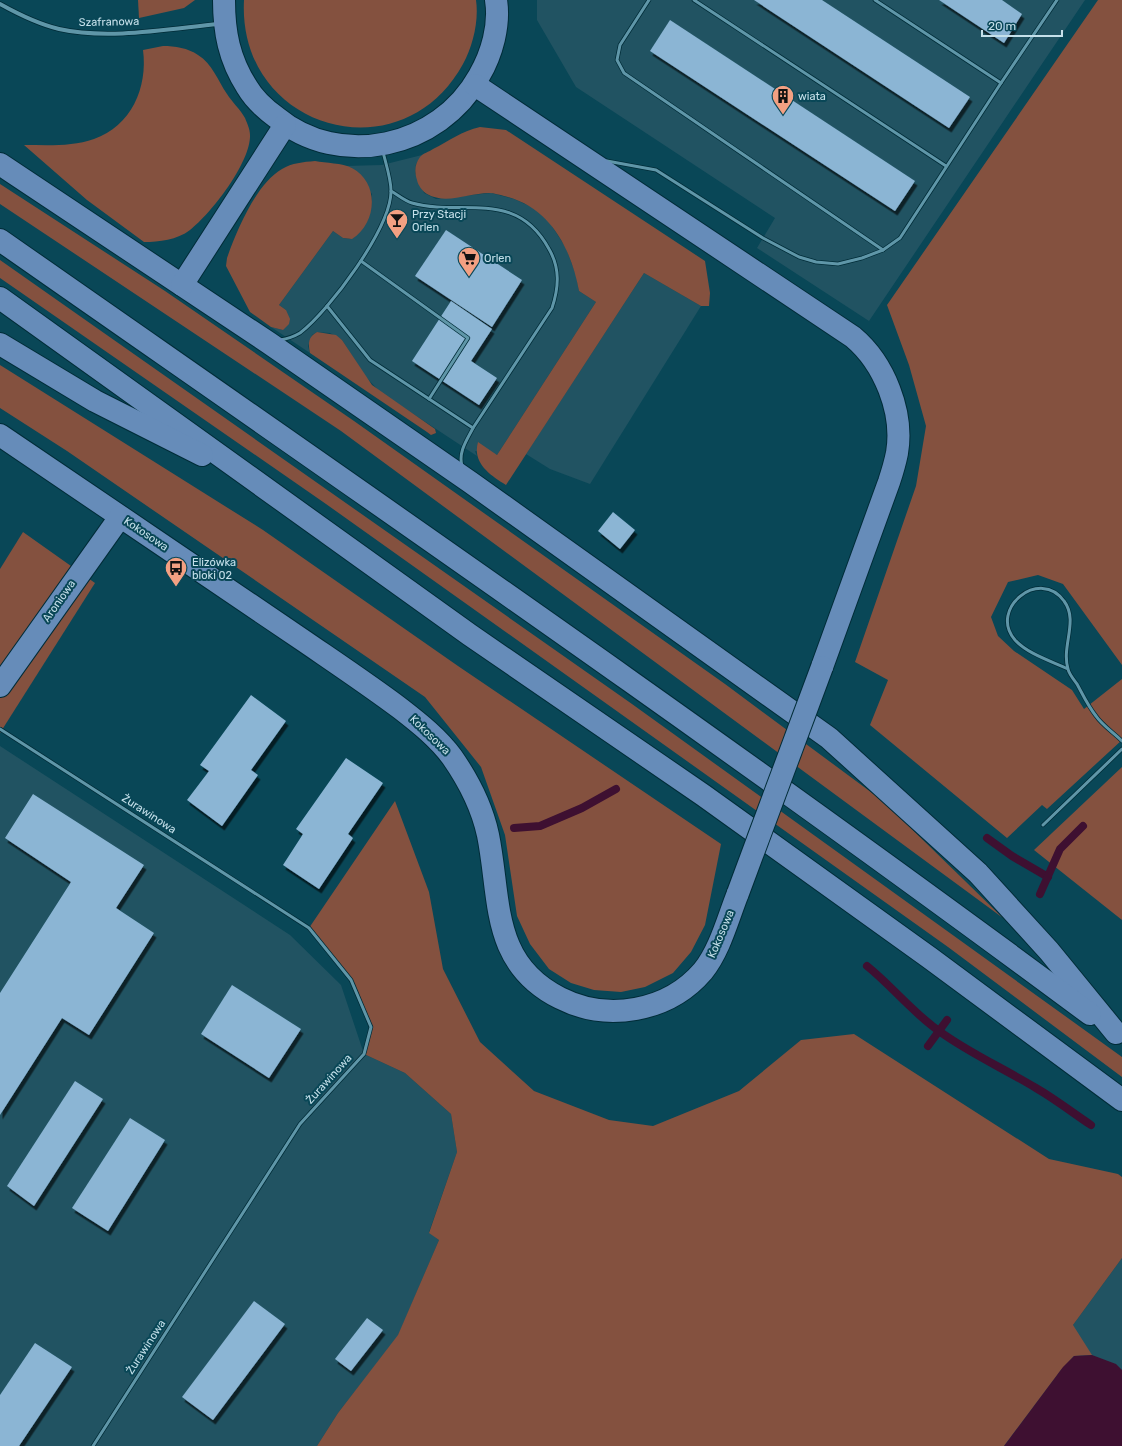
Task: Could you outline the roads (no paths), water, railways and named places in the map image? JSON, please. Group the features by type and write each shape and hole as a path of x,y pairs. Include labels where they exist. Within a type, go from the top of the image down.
{"main road":[{"path":"224,0 224,23 227,43 235,66 247,88 264,108 285,125 304,135 323,142 345,146 382,145 414,136 438,123 458,106 475,85 485,66 492,46 496,25 496,0"},
{"name":"Kokosowa","path":"0,435 379,692 439,742 452,756 469,785 484,820 490,848 501,926 511,952 518,964 533,979 560,998 589,1009 618,1012 663,1002 692,982 703,971 713,956 738,893 886,490 897,452 897,425 893,402 875,361 863,345 853,337 588,158 475,85"},
{"path":"182,285 285,125"},
{"path":"0,164 269,343 470,482 829,738 978,873 1049,951 1119,1036"},
{"path":"0,240 725,749 954,913 1119,1036"},
{"path":"0,298 477,639 704,795 930,958 1122,1100"},
{"path":"0,344 95,401 265,488"},
{"name":"Aroniowa","path":"0,686 120,517"}],"street":[{"name":"Szafranowa","path":"0,4 36,22 58,29 81,33 113,33 224,23"}],"lane":[{"path":"649,0 620,45 617,60 624,73 883,250"},
{"path":"694,0 946,166"},
{"path":"875,0 1001,82"},
{"path":"606,161 656,170 763,238 799,257 816,262 838,264 862,258 883,250 900,238 1001,82 1057,0"},
{"path":"269,343 299,333 327,306 361,261 381,227 391,192 382,145"},
{"path":"391,192 411,203 432,207 490,207 516,216 535,228 545,241 555,261 558,282 557,294 552,308 473,428 463,448 460,458 462,470 470,482"},
{"path":"361,261 468,338 430,399"},
{"path":"327,306 370,360 473,428"},
{"path":"1068,669 1022,646 1010,632 1008,616 1010,608 1015,599 1024,593 1038,588 1048,590 1057,594 1068,606 1071,622 1066,648 1068,669 1096,716 1122,741"},
{"name":"Żurawinowa","path":"0,729 309,928 352,980 371,1027 364,1054 300,1124 93,1446"},
{"path":"1043,825 1122,749"}],"waterway":[{"path":"514,828 540,826 582,808 616,789"},
{"path":"1040,894 1060,849 1083,826"},
{"path":"987,838 1012,856 1048,877"},
{"path":"867,966 929,1024 950,1039 1043,1092 1091,1125"},
{"path":"928,1046 947,1020"}],"place":[{"name":"wiata","path":"783,116"},
{"name":"Przy Stacji Orlen","path":"397,240"},
{"name":"Orlen","path":"469,278"},
{"name":"Elizówka bloki 02","path":"176,588"}]}
